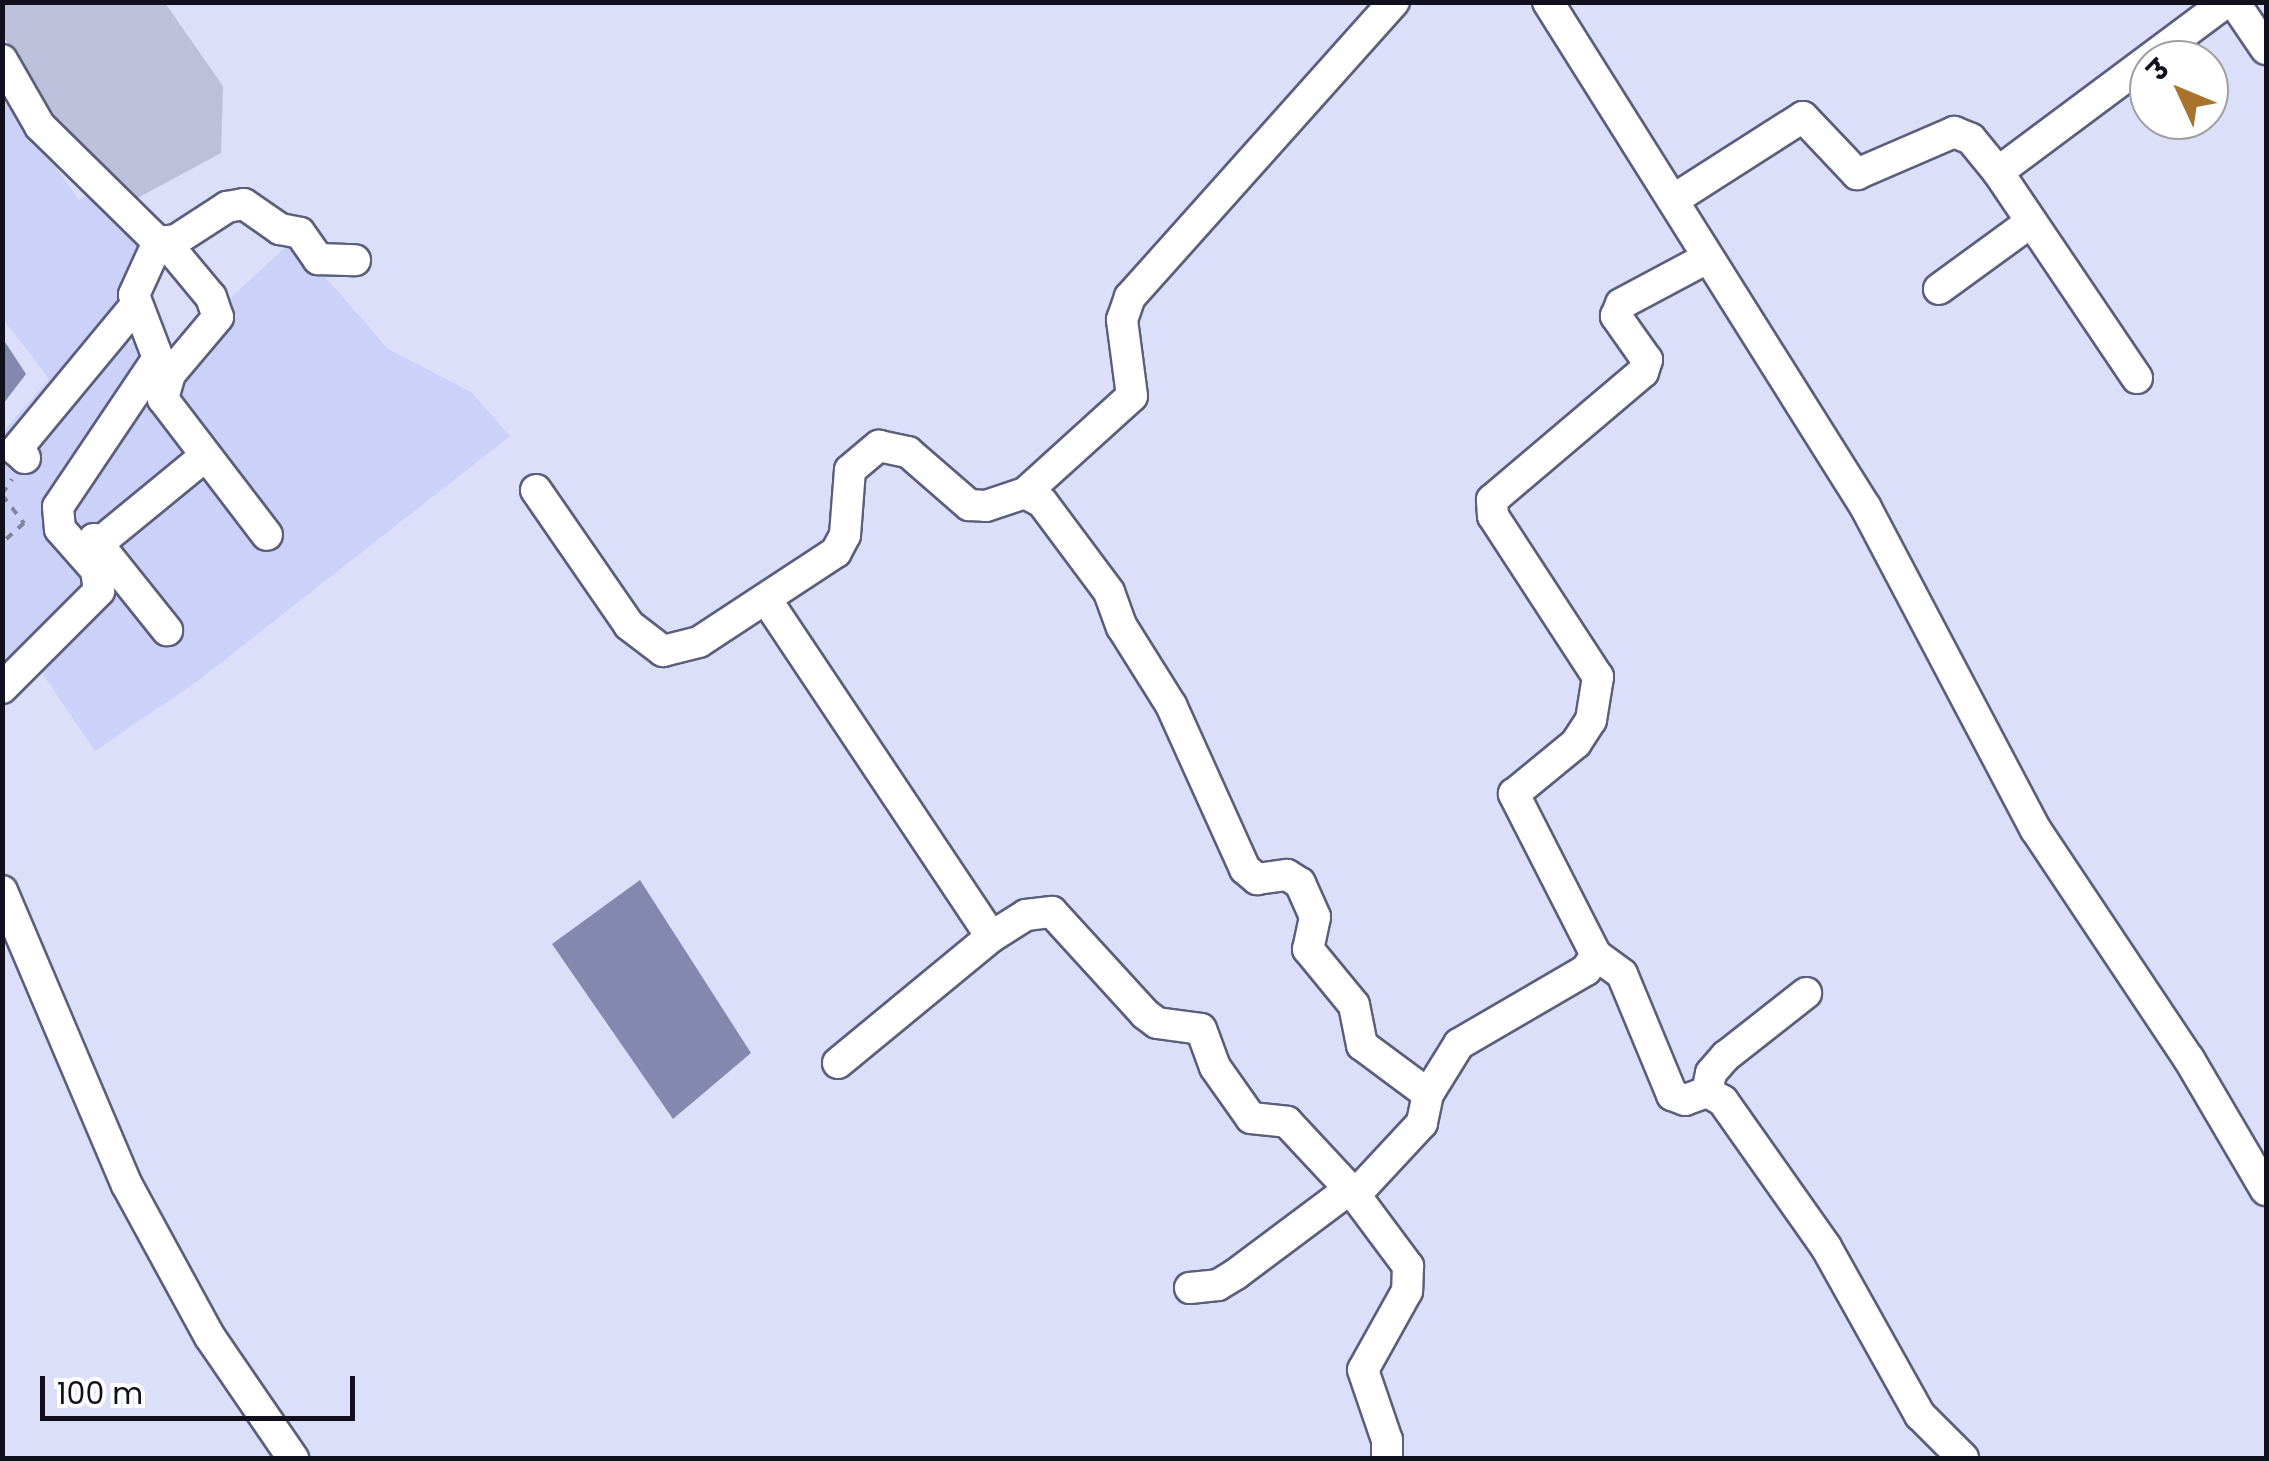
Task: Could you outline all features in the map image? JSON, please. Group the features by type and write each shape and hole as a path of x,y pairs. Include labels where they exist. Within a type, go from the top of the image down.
{"street":[{"path":"536,490 649,645 680,650 768,602 836,552 845,536 850,470 879,446 908,452 969,505 986,506 1026,494 1132,396 1122,320 1130,297 1394,2"},
{"path":"1548,2 1866,508 2036,830 2189,1059 2266,1190"},
{"path":"1998,172 2226,2"},
{"path":"2234,2 2266,49"},
{"path":"2,60 40,126 162,242 217,308 214,327 163,385 168,412 267,535"},
{"path":"1673,200 1802,117 1857,174 1954,132 1971,139 1998,172 2137,378"},
{"path":"25,458 16,450 135,306 162,242 227,207 244,204 280,229 300,232 318,259 355,260"},
{"path":"1938,289 2031,222"},
{"path":"1707,1092 1684,1100 1672,1095 1622,974 1596,955 1514,794 1576,743 1592,720 1598,676 1491,508 1500,490 1643,372 1647,360 1616,316 1621,304 1708,258"},
{"path":"2,688 99,590 96,570 56,518 158,358 135,306"},
{"path":"98,544 204,457"},
{"path":"1026,494 1042,502 1098,573 1122,627 1171,706 1245,869 1257,879 1287,875 1300,883 1315,918 1308,950 1354,1005 1362,1045 1428,1094"},
{"path":"76,515 167,630"},
{"path":"768,602 991,937"},
{"path":"2,891 127,1185 210,1336 293,1458"},
{"path":"838,1063 991,937 1026,915 1052,912 1145,1014 1157,1022 1202,1029 1216,1067 1250,1118 1287,1122 1408,1266 1406,1291 1363,1370 1388,1440 1387,1458"},
{"path":"1190,1288 1218,1285 1350,1193 1422,1123 1428,1094 1459,1044 1586,970 1596,955"},
{"path":"1707,1092 1711,1073 1726,1056 1806,993"},
{"path":"1707,1092 1722,1101 1826,1248 1920,1415 1962,1458"}],"path":[{"path":"2,496 24,522 2,544"}],"shaded area":[{"path":"2,3 165,3 223,86 221,153 132,201 60,138 3,35"},
{"path":"2,90 79,200 95,191 143,250 111,334 123,346 146,336 149,346 41,516 87,575 88,593 3,674 3,432 49,379 3,319"},
{"path":"293,240 388,349 471,392 510,436 199,680 95,751 36,664 111,588 64,524 66,508 207,320"},
{"path":"3,339 26,374 2,404"},
{"path":"640,880 751,1053 673,1119 552,944"}]}
